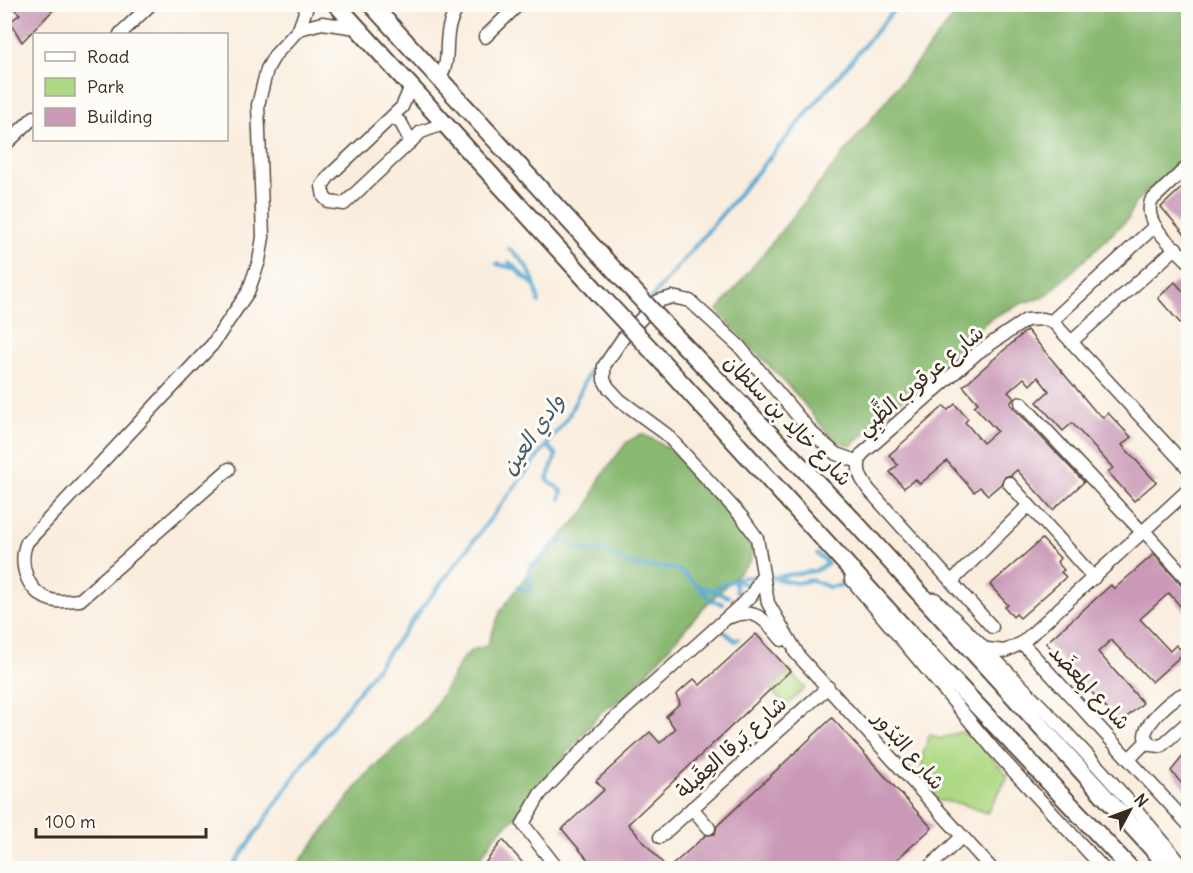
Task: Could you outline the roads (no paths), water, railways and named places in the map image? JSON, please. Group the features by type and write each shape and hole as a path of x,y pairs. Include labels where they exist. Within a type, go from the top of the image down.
{"main road":[{"path":"336,4 825,541 1130,868"},
{"name":"شارع خالِد بن سلطان","path":"371,4 674,335 852,519 1170,868"}],"street":[{"path":"121,33 150,4"},
{"path":"229,469 80,600 55,601 41,594 29,583 22,560 27,542 212,345 249,292 259,261 263,237 258,105 261,87 275,55 299,29 308,4"},
{"path":"439,78 447,66 448,27 461,4"},
{"path":"485,37 519,4"},
{"path":"299,29 322,23 357,28"},
{"path":"411,86 402,107 328,176 322,186 324,197 335,205 344,204 421,132 446,123"},
{"path":"392,117 401,123 411,142"},
{"path":"4,146 33,118"},
{"path":"1188,166 1151,201 1149,217 1188,261"},
{"path":"1155,226 1052,321 1188,468"},
{"path":"1071,342 1176,248"},
{"path":"799,656 768,603 757,538 742,517 666,434 620,400 603,380 604,366 623,338 658,301 672,297 690,301 739,346 812,432 836,454 859,462"},
{"name":"شارع عرقوب الظَّبِي","path":"992,627 869,490 858,471 859,462 861,455 976,353 1026,320 1052,321"},
{"path":"1021,403 1188,580"},
{"path":"1009,483 1094,578"},
{"path":"987,649 1005,651 1022,643 1188,490"},
{"path":"952,581 1028,506"},
{"path":"852,519 883,544 987,649 1145,818 1184,868"},
{"path":"825,541 862,595 940,682 993,750 1100,867"},
{"path":"555,867 523,824 540,794 604,728 742,604 755,591 762,576"},
{"path":"742,604 753,601 759,603 774,615"},
{"path":"726,619 742,613 762,617 799,656"},
{"path":"1010,674 1013,660 1022,643"},
{"name":"شارع المِعضَد","path":"1022,643 1188,822"},
{"name":"شارع البُدُور","path":"799,656 991,868"},
{"name":"شارع بَرقا العِقَيلة","path":"660,837 828,687"},
{"name":"شارع المِعضَد","path":"1188,693 1177,697 1148,724 1144,733 1147,741 1161,746 1188,722"},
{"name":"شارع المِعضَد","path":"1130,758 1147,741"},
{"path":"692,808 709,828"},
{"path":"928,868 962,837"}],"waterway":[{"name":"وادي العين","path":"649,301 899,4"},
{"path":"509,249 522,260 530,273 539,303"},
{"path":"509,262 519,271"},
{"path":"497,264 514,268 534,285"},
{"name":"وادي العين","path":"232,868 301,767 568,417 593,364 614,341"},
{"path":"547,445 556,455 547,480 562,491 560,499"},
{"path":"518,587 530,592 527,575 553,545 568,541 580,550 605,552 632,565 677,569 698,586 710,590 739,578 760,576"},
{"path":"774,577 815,571 828,563 817,554"},
{"path":"767,577 796,583 812,580 829,587 845,585"},
{"path":"734,580 750,586"},
{"path":"734,580 737,592"},
{"path":"698,586 711,600 723,604"},
{"path":"710,590 729,597"},
{"path":"719,630 721,629 735,641 738,639"}]}
